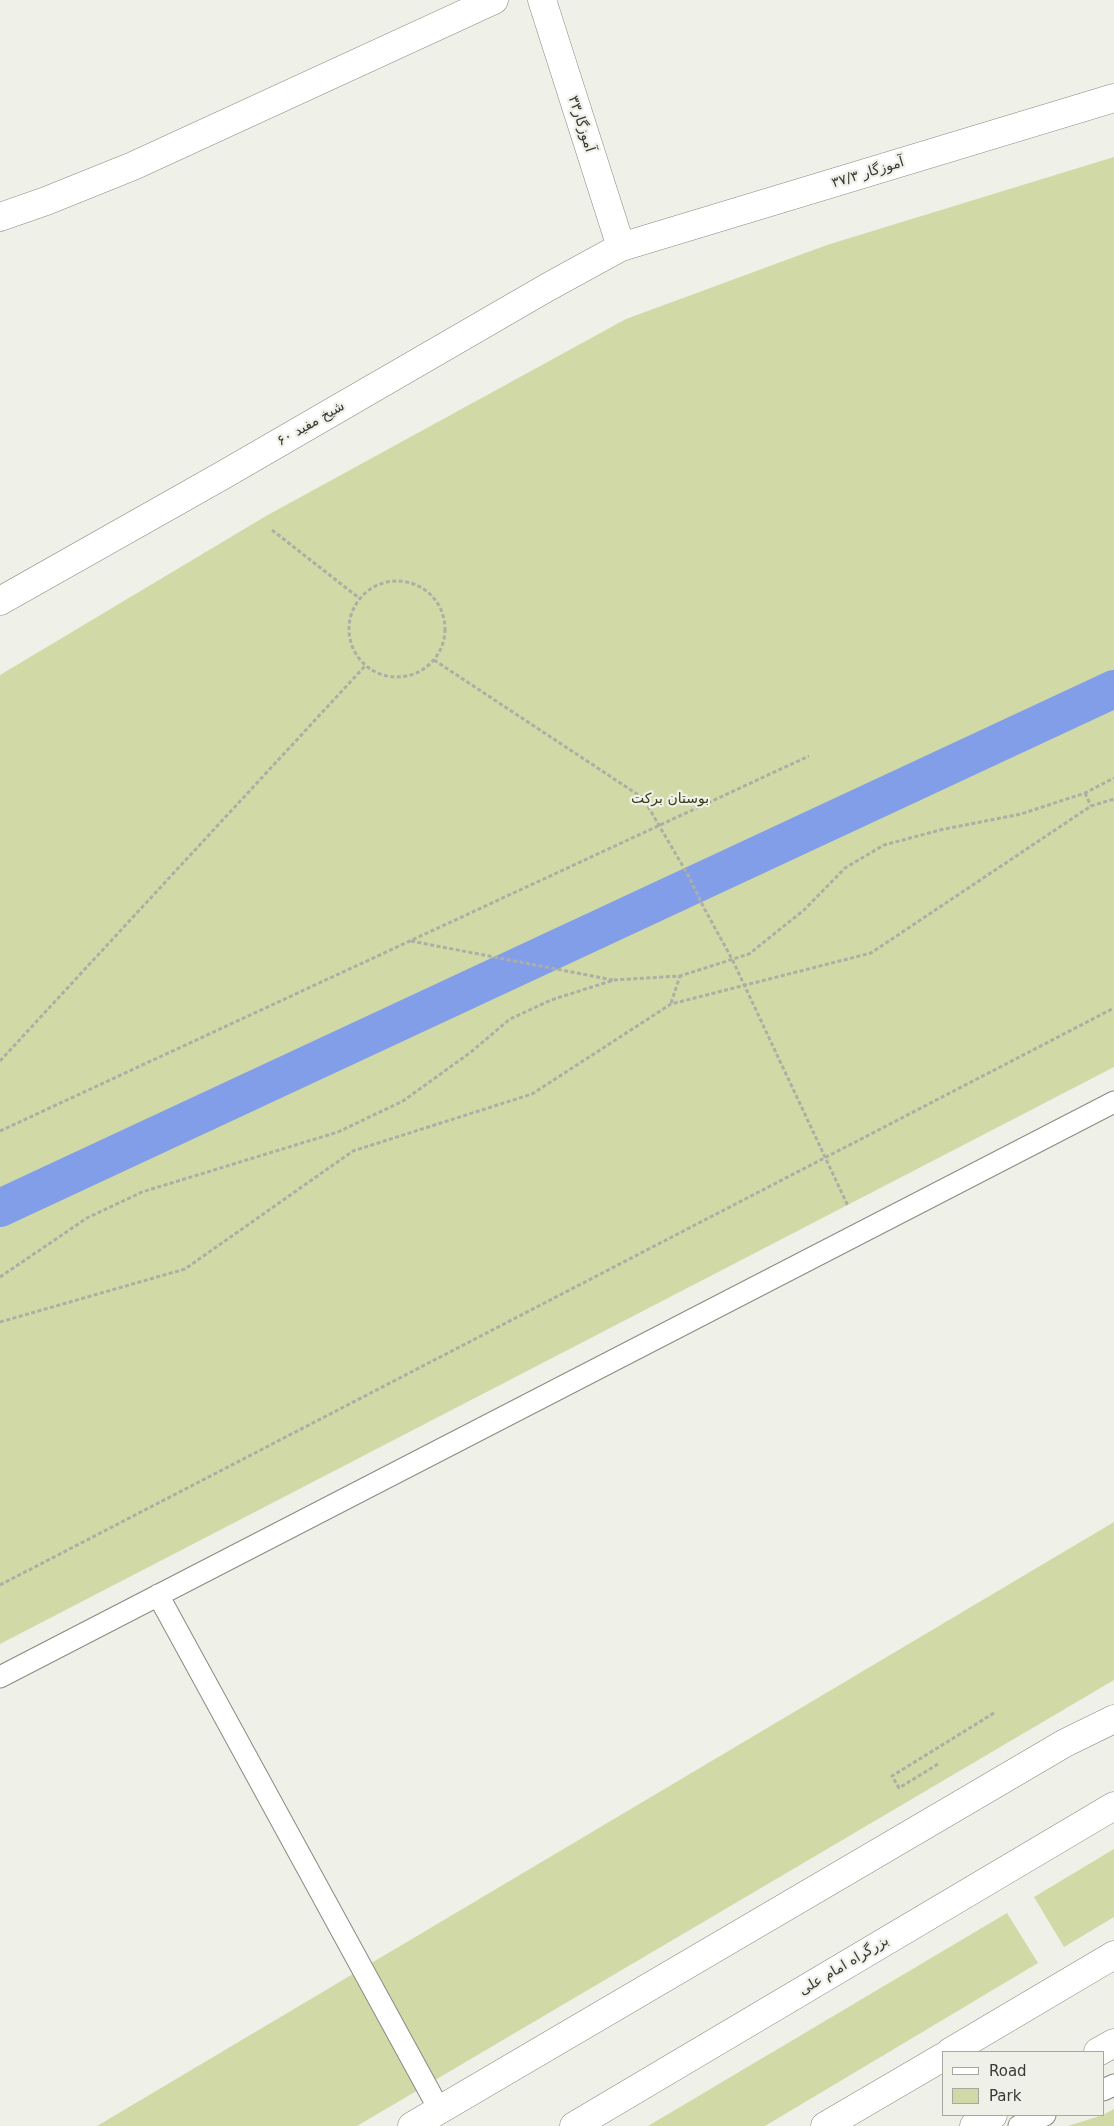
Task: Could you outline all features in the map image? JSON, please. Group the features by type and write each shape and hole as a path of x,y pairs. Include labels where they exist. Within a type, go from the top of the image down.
{"main road":[{"path":"0,217 46,201 133,166 494,0"},
{"name":"آموزگار۳۳","path":"542,0 621,247"},
{"name":"آموزگار ۳۷/۳","path":"621,247 1114,98"},
{"name":"شیخ مفید ۶۰","path":"0,601 621,247"},
{"path":"412,2126 1065,1743 1114,1719"},
{"name":"بزرگراه امام علی","path":"574,2126 1114,1806"},
{"path":"952,2051 1114,1955"},
{"path":"1100,2051 1114,2043"},
{"path":"826,2126 942,2058"},
{"path":"974,2126 991,2116"}],"lane":[{"path":"0,1677 1114,1102"},
{"path":"158,1595 439,2109"},
{"path":"1019,2126 1043,2116"}],"path":[{"path":"272,530 359,598"},
{"path":"400,580 415,583 429,591 441,610 445,632 442,647 434,660 422,670 401,677 378,674 365,666 355,654 349,640 348,625 351,611 359,598 371,587 385,582 400,580"},
{"path":"434,660 643,798 688,875 732,959 824,1158 861,1232"},
{"path":"0,1061 365,666"},
{"path":"0,1131 809,756"},
{"path":"0,1276 87,1218 142,1192 346,1128 403,1100 472,1052 510,1019 551,1000 614,980 680,976 749,954 804,910 845,868 884,845 940,830 1021,814 1085,793 1114,778"},
{"path":"1085,793 1091,806"},
{"path":"0,1322 185,1269 353,1150 532,1094 671,1004 871,953 1091,806 1114,799"},
{"path":"410,941 614,980"},
{"path":"671,1004 680,976"},
{"path":"0,1584 1114,1008"},
{"path":"938,1764 899,1788 892,1776 994,1713"}],"green space":[{"name":"بوستان برکت","path":"1114,157 1114,1067 0,1644 0,675 266,516 626,319 827,245"},
{"path":"1114,1522 1114,1680 357,2126 97,2126"},
{"path":"1114,1849 1114,1917 1064,1947 1034,1897"},
{"path":"1007,1913 1038,1963 765,2126 648,2126"},
{"path":"1114,2109 1114,2126 1068,2126 1104,2116"}],"waterway":[{"path":"0,1208 1114,689"}]}
